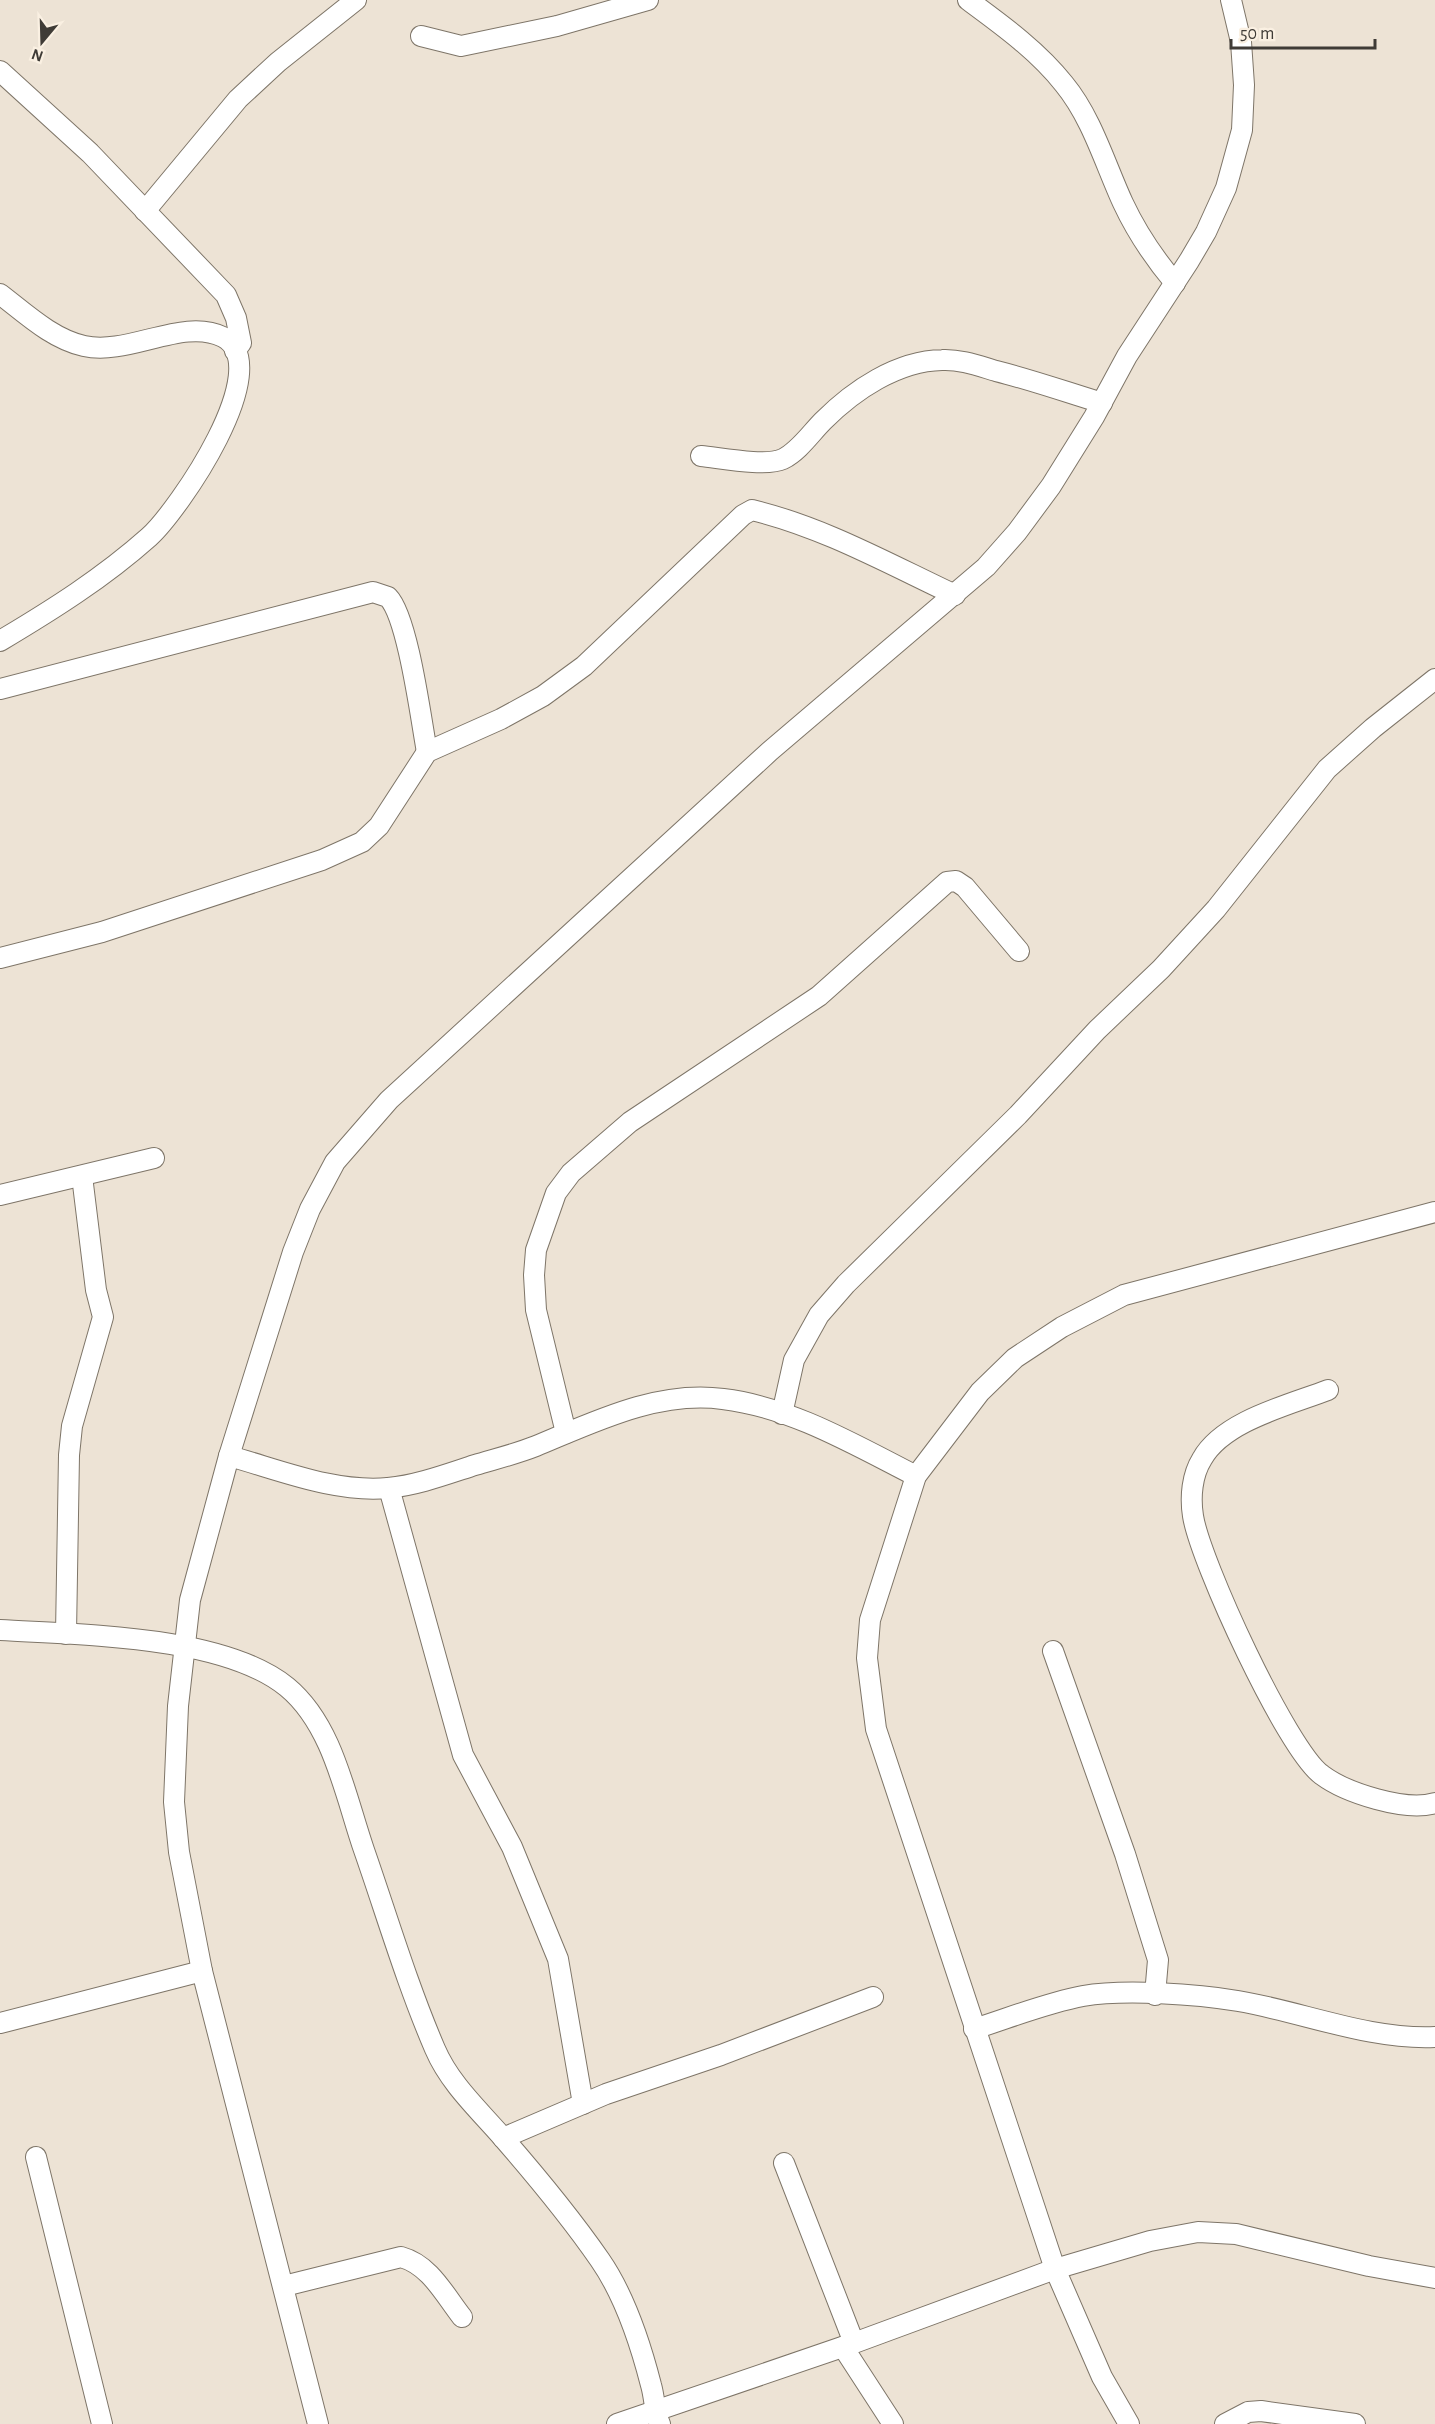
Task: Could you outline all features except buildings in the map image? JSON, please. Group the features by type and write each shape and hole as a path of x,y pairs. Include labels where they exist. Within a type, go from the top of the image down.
{"street":[{"path":"145,211 238,99 278,62 356,0"},
{"path":"421,36 461,46 556,26 648,0"},
{"path":"968,0 1033,52 1065,85 1090,127 1124,204 1149,251 1175,283"},
{"path":"318,2424 202,1971 179,1852 174,1802 178,1707 190,1600 229,1456 293,1252 310,1209 342,1155 389,1100 770,751 986,567 1017,532 1051,486 1127,356 1175,283 1206,232 1227,188 1242,130 1244,85 1240,42 1231,0"},
{"path":"0,71 90,153 226,295 236,318 241,343 235,351"},
{"path":"0,294 64,340 85,347 112,348 182,333 207,331 225,338 240,362 236,400 191,483 156,529 113,567 62,605 0,641"},
{"path":"701,456 755,461 782,460 854,394 892,371 922,362 944,360 969,363 1101,403"},
{"path":"0,958 102,932 322,860 362,842 380,826 427,752 438,745 501,719 543,696 584,666 743,515 752,510 791,521 824,534 955,595"},
{"path":"0,689 373,592 388,597 397,611 405,638 427,752"},
{"path":"782,1414 794,1360 819,1315 846,1284 1018,1115 1097,1030 1161,969 1216,909 1328,769 1373,728 1435,679"},
{"path":"566,1433 536,1310 534,1275 536,1250 546,1216 556,1193 571,1173 630,1122 819,996 947,882 956,881 965,887 1019,951"},
{"path":"0,1195 154,1158"},
{"path":"66,1634 69,1455 72,1426 103,1317 96,1290 82,1176"},
{"path":"1129,2424 1102,2377 1055,2269 876,1729 867,1658 870,1620 876,1594 916,1476 980,1392 1015,1358 1062,1327 1124,1295 1435,1212"},
{"path":"1328,1390 1237,1426 1214,1443 1202,1458 1194,1479 1193,1515 1199,1538 1253,1667 1288,1731 1321,1775 1358,1793 1391,1802 1435,1803"},
{"path":"229,1456 350,1489 388,1488 428,1480 532,1447 641,1406 679,1398 721,1398 765,1407 852,1444 916,1476"},
{"path":"388,1488 463,1755 512,1847 558,1959 583,2104"},
{"path":"0,1630 186,1646 229,1656 264,1671 288,1688 311,1711 334,1759 410,1985 436,2052 471,2105 503,2138 566,2216 621,2293 652,2387 657,2417"},
{"path":"1053,1651 1125,1854 1158,1960 1155,1995"},
{"path":"0,2023 202,1971"},
{"path":"974,2029 1083,1996 1155,1995 1236,2001 1354,2028 1416,2038 1435,2037"},
{"path":"503,2138 583,2104 873,1997"},
{"path":"36,2157 102,2424"},
{"path":"784,2163 848,2345 893,2424"},
{"path":"617,2424 657,2417 1055,2269 1150,2241 1198,2232 1236,2234 1369,2266 1435,2278"},
{"path":"284,2286 401,2257 416,2261 426,2270 462,2317"},
{"path":"1225,2424 1248,2412 1275,2411 1355,2424"}]}
